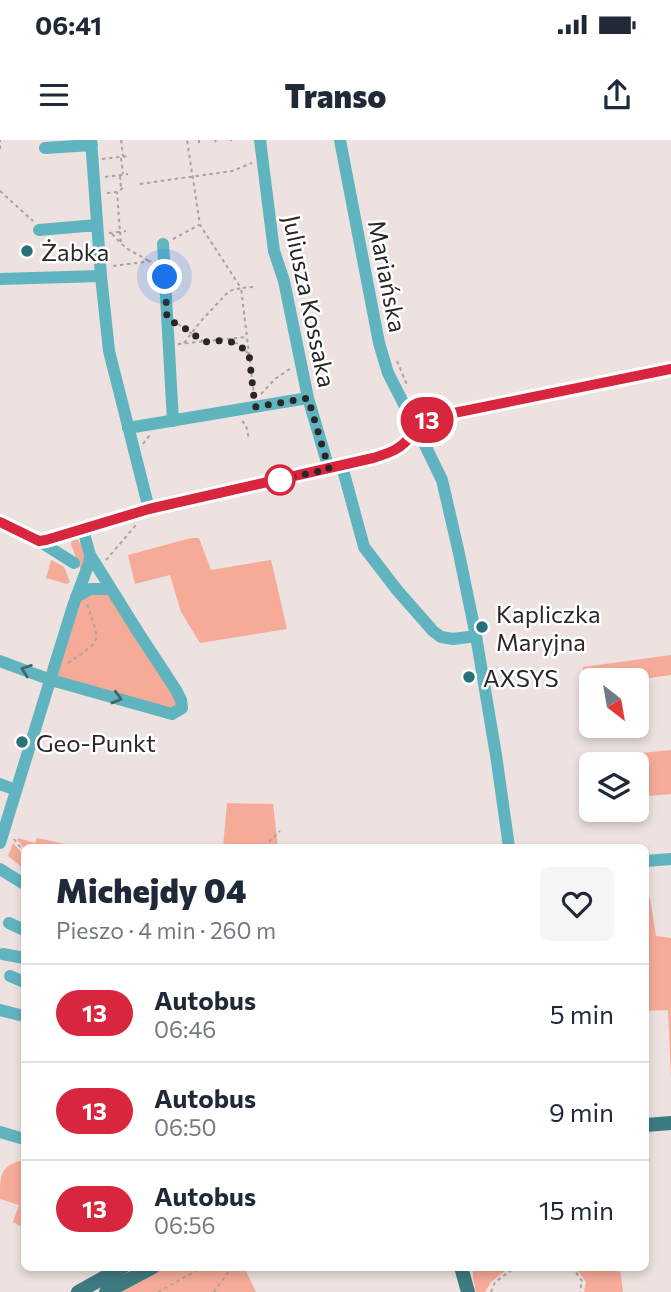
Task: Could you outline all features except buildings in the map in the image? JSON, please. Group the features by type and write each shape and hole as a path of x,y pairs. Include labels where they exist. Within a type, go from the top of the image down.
{"main road":[{"path":"649,1125 671,1122"},
{"path":"78,1292 116,1271"},
{"path":"106,1292 145,1271"}],"street":[{"name":"Juliusza Kossaka","path":"260,140 274,251 284,281 308,398 329,469"},
{"name":"Mariańska","path":"340,140 379,343 388,373 410,416"},
{"path":"45,148 92,143 102,231 102,272 109,351 145,514"},
{"path":"41,230 102,231"},
{"path":"163,250 169,345 166,422"},
{"path":"0,279 102,272"},
{"path":"425,421 462,411 671,369"},
{"path":"128,428 255,404 308,398"},
{"path":"39,541 391,452 405,443 416,435 426,428 425,421 419,415 410,416 405,425 407,432 416,435 442,480 476,636 509,844"},
{"path":"342,466 364,547 397,590 441,637 448,639 476,636"},
{"path":"0,522 74,562"},
{"path":"0,661 51,680 172,714 182,708 176,690 90,555 83,530"},
{"path":"67,534 80,593"},
{"path":"0,843 90,555"},
{"path":"80,593 90,589 111,589"},
{"path":"0,784 16,790"},
{"path":"649,862 671,859"},
{"path":"0,869 21,882"},
{"path":"9,923 21,929"},
{"path":"3,954 21,957"},
{"path":"10,976 21,981"},
{"path":"0,1010 21,1015"},
{"path":"0,1132 21,1138"}],"path":[{"path":"0,140 0,149"},
{"path":"121,140 121,189"},
{"path":"187,140 200,225 241,288 255,404"},
{"path":"93,160 129,156"},
{"path":"140,184 232,171 263,159"},
{"path":"94,178 128,174"},
{"path":"111,176 121,183"},
{"path":"96,195 117,192 125,186"},
{"path":"0,191 41,230"},
{"path":"117,192 121,243"},
{"path":"118,211 124,210"},
{"path":"102,272 150,262 200,225"},
{"path":"102,231 126,231"},
{"path":"102,231 150,262"},
{"path":"184,343 229,291 253,287"},
{"path":"167,319 204,342"},
{"path":"169,345 247,337"},
{"path":"227,339 249,354"},
{"path":"255,404 275,379 301,362"},
{"path":"241,420 246,425 249,439"},
{"path":"133,450 141,447 166,422"},
{"path":"99,569 145,514"},
{"path":"62,667 95,644 97,637 80,593"},
{"path":"6,825 21,849"},
{"path":"267,844 280,831"},
{"path":"158,1292 196,1271"},
{"path":"214,1292 229,1271"},
{"path":"491,1292 495,1282 510,1271"},
{"path":"575,1271 582,1281 580,1292"},
{"path":"219,1287 222,1292"}],"shaded area":[{"path":"76,538 84,553 82,570 71,544 72,539"},
{"path":"199,538 211,570 271,560 287,629 200,643 181,612 170,575 135,584 128,555"},
{"path":"51,560 64,567 70,582 67,584 46,578"},
{"path":"111,589 181,700 172,714 51,680 76,597"},
{"path":"671,655 671,675 649,678 649,668 583,667"},
{"path":"671,750 671,794 649,796 649,752"},
{"path":"227,803 273,804 278,844 223,844"},
{"path":"18,838 35,843 37,838 65,844 21,845"},
{"path":"13,843 21,852 21,867 8,856"},
{"path":"649,898 656,936 671,938 671,1077 668,1010 649,1011"},
{"path":"21,1161 21,1226 13,1222 19,1205 0,1199 3,1172"},
{"path":"156,1271 246,1271 256,1292 117,1292"},
{"path":"473,1271 505,1271 491,1282 485,1292 476,1292"},
{"path":"578,1271 620,1271 623,1292 584,1292 586,1282"}],"bus line":[{"name":"13","path":"0,522 39,541 46,540 149,509 373,458 398,449 411,435 422,434 426,428 425,421 434,417 671,369"}],"place":[{"name":"Żabka","path":"27,251"},
{"name":"Kapliczka Maryjna","path":"482,627"},
{"name":"AXSYS","path":"469,677"},
{"name":"Geo-Punkt","path":"22,742"}],"route":[{"path":"165,277 167,319 204,342 227,339 244,348 249,354 255,407 308,398 329,469 280,480"}]}
